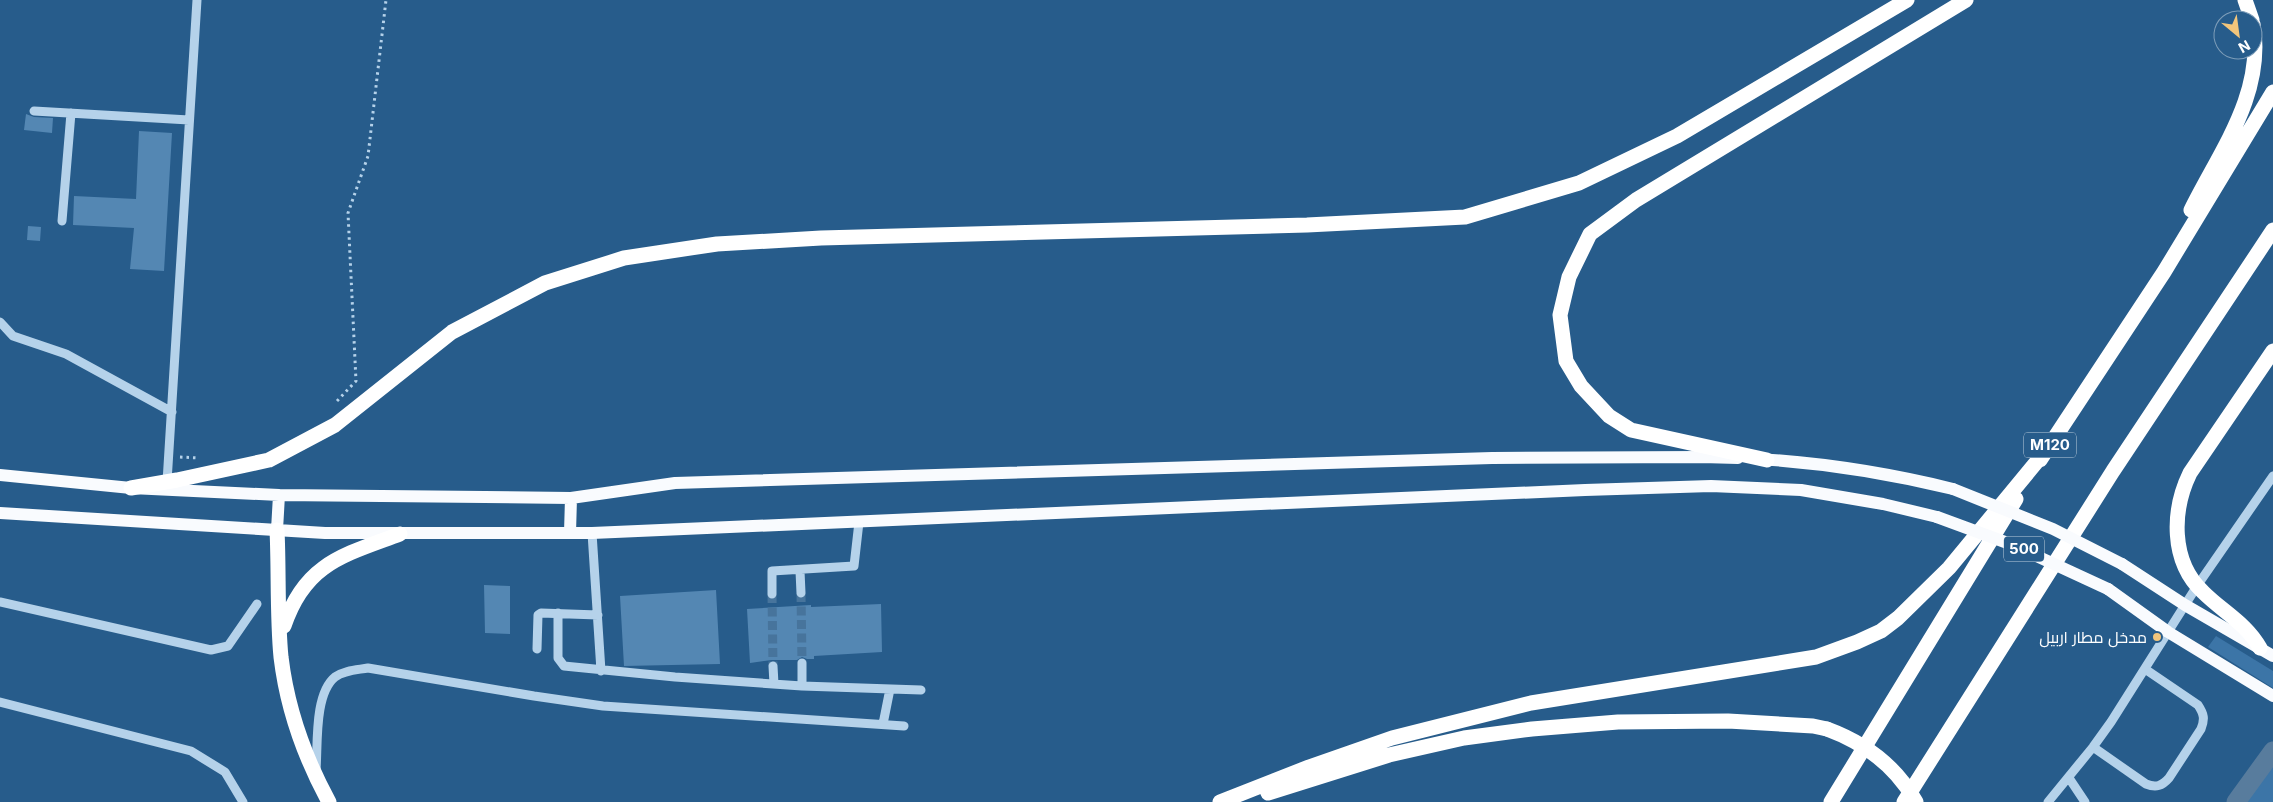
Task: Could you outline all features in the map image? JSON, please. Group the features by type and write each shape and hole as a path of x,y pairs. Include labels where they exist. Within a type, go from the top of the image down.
{"highway":[{"path":"131,488 268,460 335,425 452,332 545,283 624,258 717,244 821,238 1307,225 1465,217 1579,183 1677,136 1907,0"},
{"path":"1767,460 1631,430 1608,416 1581,386 1566,361 1560,315 1569,277 1590,234 1636,200 1966,0"},
{"path":"2164,272 2194,205 2243,108 2253,81 2256,60"},
{"name":"M120","path":"1831,802 2044,453 2164,272 2273,92"},
{"path":"1904,802 2113,471 2273,230"},
{"path":"2267,652 2248,629 2197,586 2182,555 2177,539 2177,513 2182,488 2190,473 2273,351"},
{"path":"1220,802 1309,767 1392,738 1531,703 1816,657 1837,651 1881,631 1922,596 1949,568 2044,453"},
{"path":"277,530 281,657 299,735 316,777 329,802"},
{"path":"281,637 298,594 318,572 348,553 400,534"},
{"path":"1247,802 1278,790 1389,755 1464,738 1532,729 1618,722 1728,721 1813,726 1827,729 1848,738 1876,755 1891,768 1916,802"}],"main road":[{"path":"0,476 131,488 279,495 571,498 685,483 1492,458 1702,457 1810,462 1895,475 1953,489 2053,529 2122,564 2184,605 2267,652"},
{"name":"500","path":"859,522 1585,490 1711,486 1801,490 1883,504 1937,517 2021,548 2108,589 2168,632"},
{"path":"277,530 279,495"},
{"path":"570,533 571,498"},
{"path":"0,513 277,530 400,534 592,533 859,522"},
{"path":"2168,632 2273,696"}],"street":[{"path":"167,482 197,0"},
{"path":"34,111 189,120"},
{"path":"62,221 71,113"},
{"path":"0,322 13,336 66,354 172,412"},
{"path":"2048,802 2093,747 2145,669 2184,605 2273,476"},
{"path":"772,594 772,572 854,566 859,522"},
{"path":"592,533 601,671"},
{"path":"800,571 801,593"},
{"path":"0,602 211,650 228,646 257,604"},
{"path":"537,649 538,616 544,612 598,615"},
{"path":"558,613 559,661 564,666 601,671 802,686 920,690"},
{"path":"802,663 802,686"},
{"path":"773,666 774,684"},
{"path":"316,777 319,708 326,691 334,678 348,671 368,668 603,706 904,726"},
{"path":"2093,747 2146,784 2154,787 2163,785 2169,778 2201,729 2204,720 2203,712 2198,706 2145,669"},
{"path":"882,724 890,689"},
{"path":"0,702 191,751 225,772 243,802"},
{"path":"2069,778 2085,802"}],"path":[{"path":"335,403 356,381 348,213 368,156 386,0"},
{"path":"169,457 203,458"}],"shaded area":[{"path":"2216,636 2273,671 2273,688 2208,647"},
{"path":"2273,765 2273,802 2247,802"}],"building":[{"path":"26,114 34,117 53,118 52,133 24,130"},
{"path":"139,131 172,133 164,271 130,269 134,228 73,225 74,196 136,199"},
{"path":"28,226 41,227 40,241 27,240"},
{"path":"484,585 510,586 510,634 485,633"},
{"path":"716,590 720,664 624,666 620,596"},
{"path":"881,604 882,652 814,656 814,659 802,657 797,660 772,660 750,663 747,609 811,605 811,607"}],"waterway":[{"path":"2236,802 2273,751"}],"tunnel":[{"path":"801,593 802,663"},
{"path":"772,594 773,666"}],"place":[{"name":"مدخل مطار اربيل","path":"2157,637"}]}
